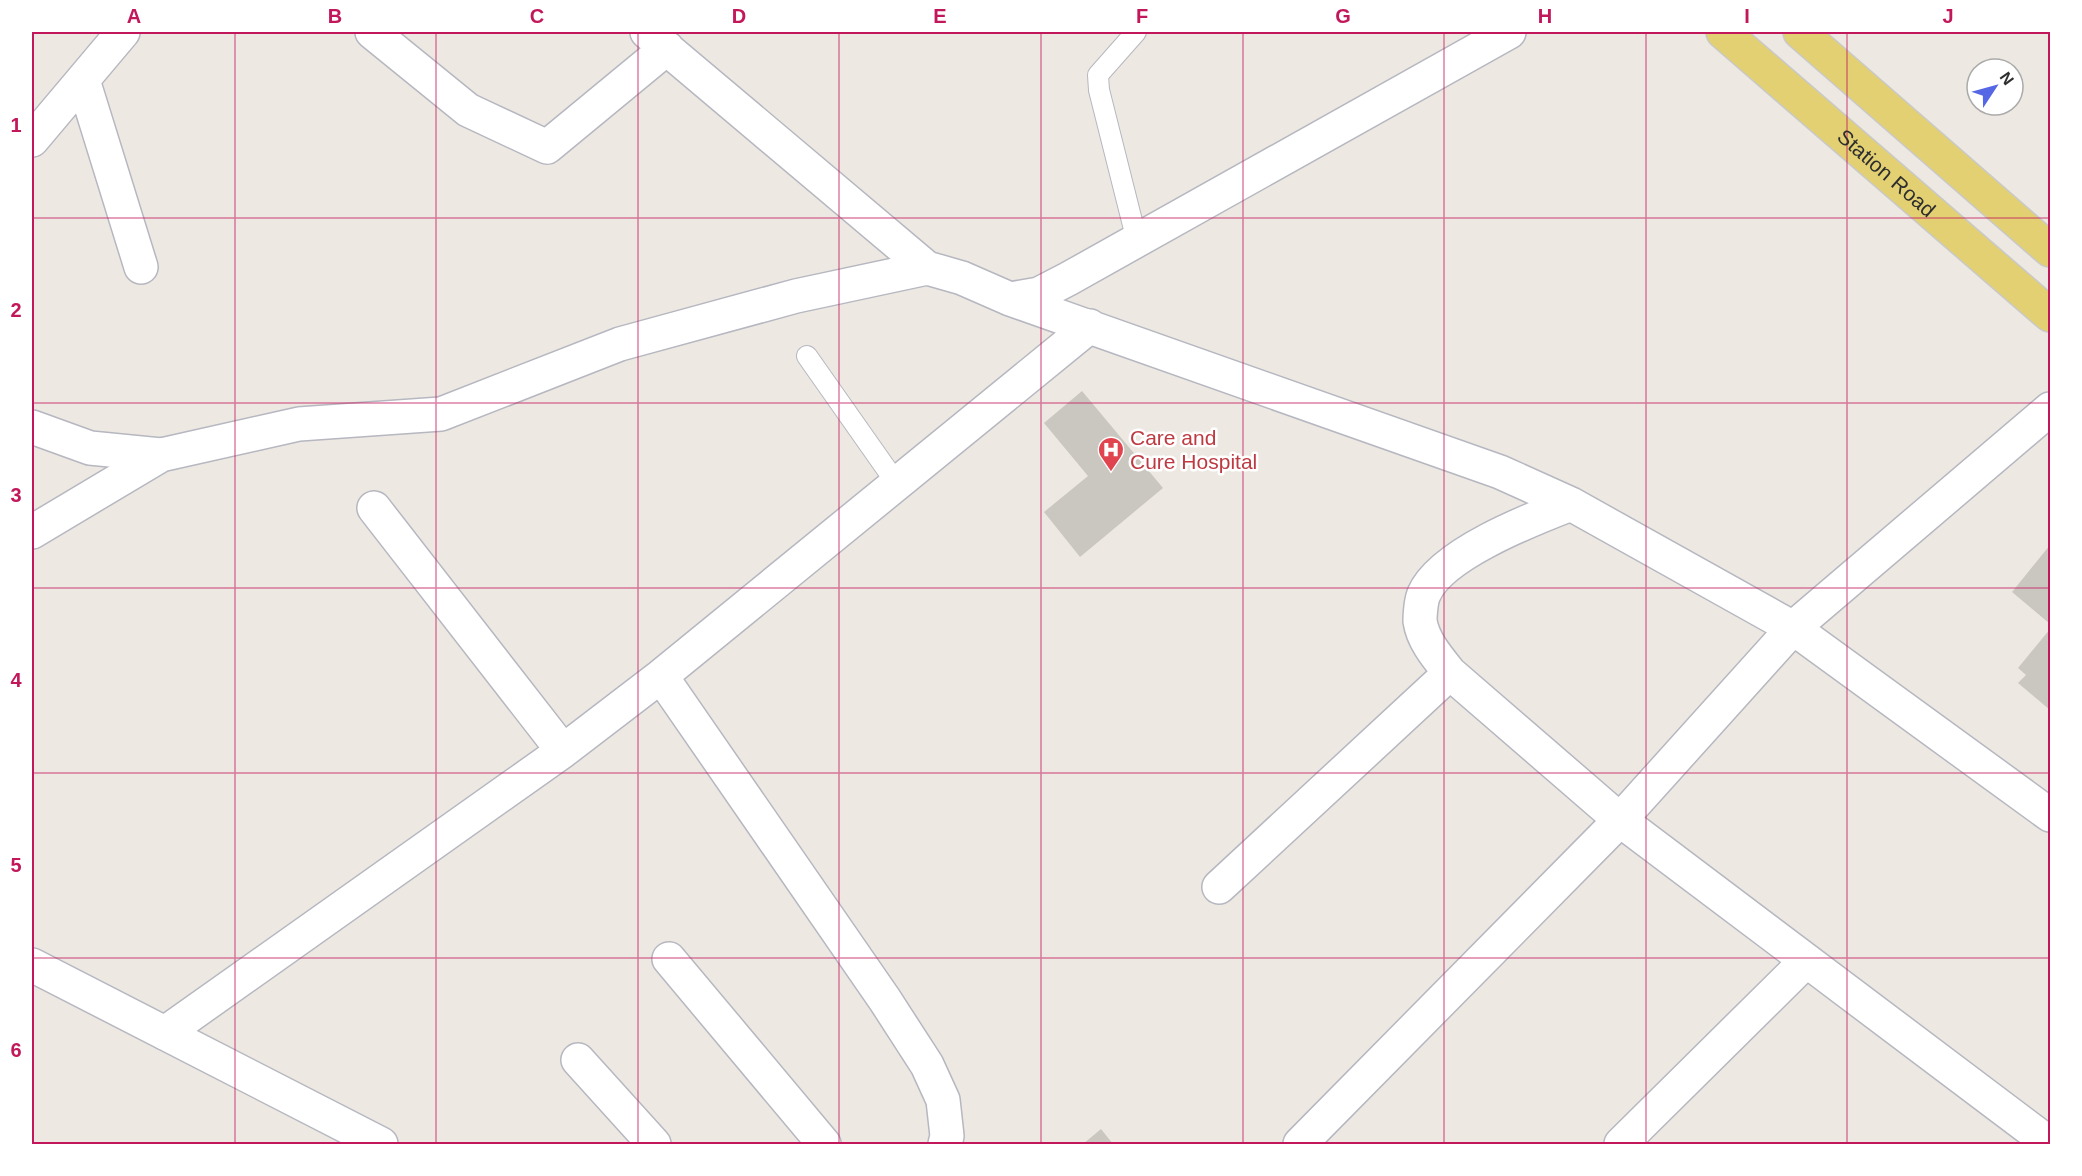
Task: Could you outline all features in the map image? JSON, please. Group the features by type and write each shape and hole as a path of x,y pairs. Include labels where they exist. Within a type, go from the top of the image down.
{"main road":[{"name":"Station Road","path":"1723,32 2050,315"},
{"path":"1800,32 2050,249"}],"street":[{"path":"32,140 123,32"},
{"path":"372,32 468,110 547,147 657,40 927,267 962,278 1010,299 1500,472 1571,504 1793,628 2050,815"},
{"path":"1010,299 1039,294 1509,32"},
{"path":"83,80 141,267"},
{"path":"32,532 161,455 299,424 441,414 620,344 795,296 927,267"},
{"path":"165,1033 563,751 661,676 1090,326"},
{"path":"1300,1144 1620,820 1793,628 2050,409"},
{"path":"32,427 90,448 161,455"},
{"path":"1571,504 1517,525 1476,547 1441,571 1423,594 1420,621 1430,648 1450,673 1620,820 2050,1144"},
{"path":"374,508 563,751"},
{"path":"1219,887 1450,673"},
{"path":"661,676 885,1000 927,1065 943,1100 947,1136 945,1144"},
{"path":"669,959 824,1144"},
{"path":"1621,1144 1806,961"},
{"path":"32,964 381,1144"},
{"path":"578,1060 654,1144"}],"lane":[{"path":"1136,32 1098,75 1099,90 1137,241"},
{"path":"807,356 897,484"}],"building":[{"path":"1082,391 1163,488 1080,557 1044,512 1088,476 1044,423"},
{"path":"2050,545 2050,624 2012,592"},
{"path":"2050,629 2050,710 2018,683 2026,675 2018,668"},
{"path":"1101,1129 1113,1144 1083,1144"}],"place":[{"name":"Care and Cure Hospital","path":"1111,473"}]}
